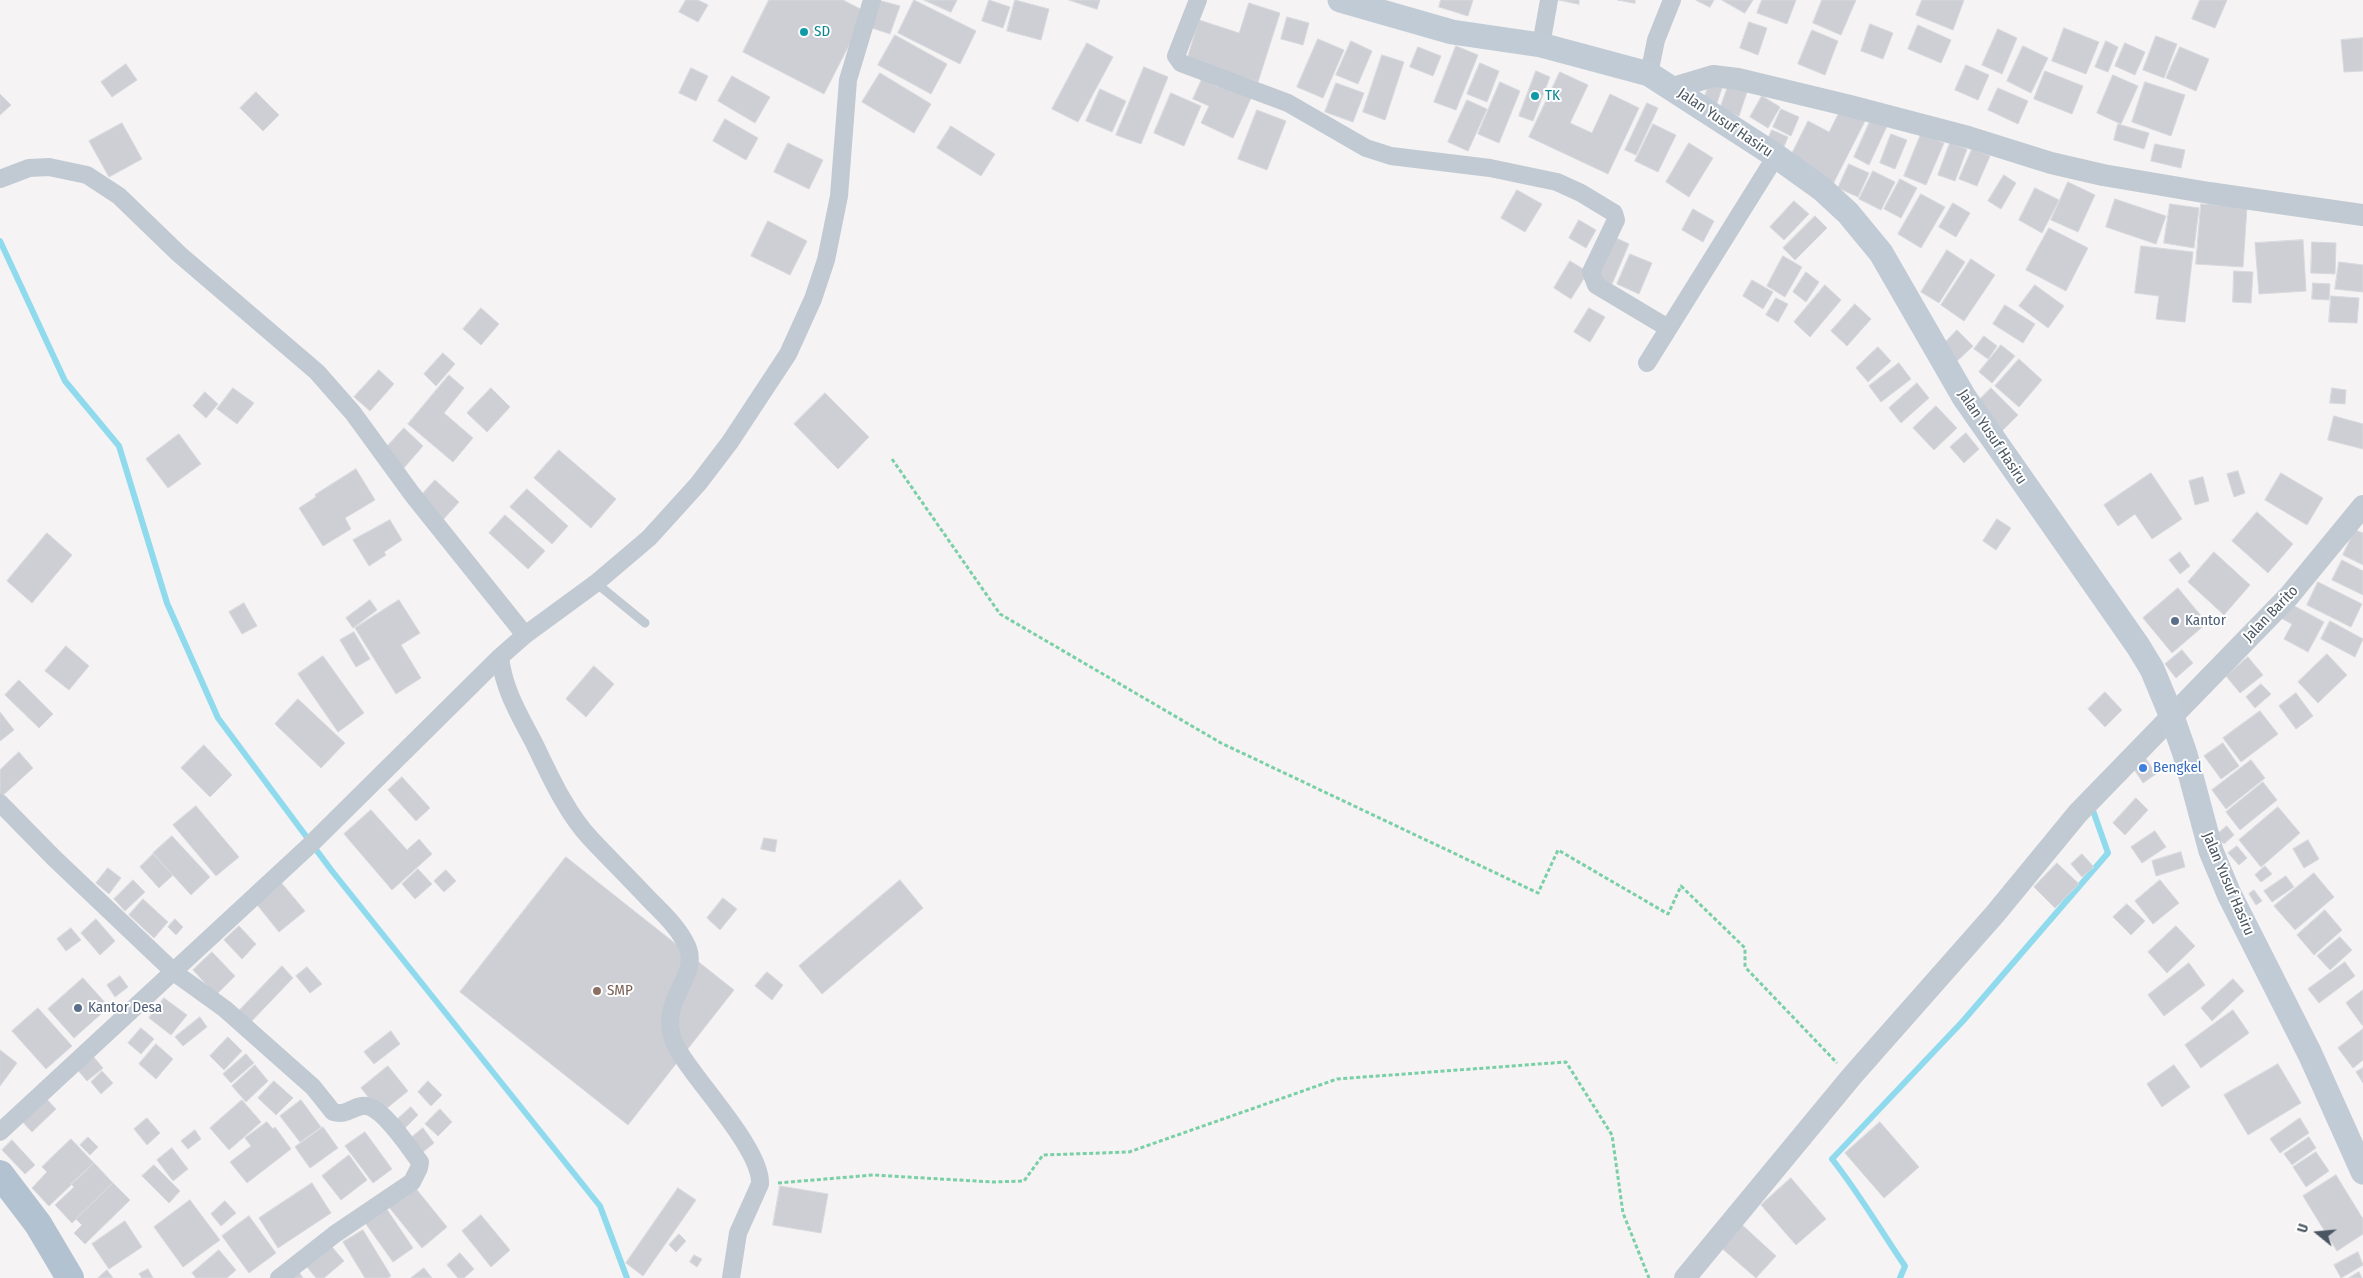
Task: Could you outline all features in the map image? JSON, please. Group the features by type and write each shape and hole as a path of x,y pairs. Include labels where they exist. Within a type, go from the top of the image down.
{"main road":[{"name":"Jalan Yusuf Hasiru","path":"1340,0 1372,5 1452,32 1541,45 1649,74 1776,156 1822,190 1848,213 1880,253 1964,397 2138,646 2152,669 2185,754 2211,851 2229,894 2310,1054 2361,1165"},
{"path":"0,1174 38,1224 70,1278"}],"street":[{"path":"0,1132 175,973 310,846 500,658 526,635 596,583 649,538 698,484 730,442 788,354 797,337 826,260 839,196 848,80 872,0"},
{"path":"1198,0 1176,56 1181,63 1288,103 1366,148 1391,156 1490,168 1557,182 1581,193 1614,213 1616,220 1591,272 1592,279 1596,285 1668,328"},
{"path":"1541,45 1549,0"},
{"path":"1649,74 1656,40 1672,0"},
{"path":"1673,88 1713,76 1738,79 1968,137 2050,163 2103,175 2209,193 2363,215"},
{"path":"1647,363 1776,156"},
{"path":"0,179 28,168 49,167 87,175 119,196 200,273 317,372 353,413 412,494 526,635"},
{"name":"Jalan Barito","path":"1685,1278 1852,1076 1995,914 2078,813 2133,754 2172,717 2289,596 2363,506"},
{"path":"500,658 502,677 510,697 557,789 588,837 674,924 689,954 687,972 672,1004 670,1027 673,1040 686,1063 759,1167 760,1184 738,1233 731,1278"},
{"path":"0,803 54,858 175,973 225,1009 313,1087 333,1112 343,1114 361,1106 374,1109 397,1131 420,1162 412,1182 335,1234 280,1278"}],"lane":[{"path":"596,583 645,623"}],"path":[{"path":"892,459 1000,614 1221,744 1538,893 1558,850 1668,914 1681,886 1745,948 1745,967 1828,1056 1852,1076"},
{"path":"760,1184 872,1176 992,1182 1024,1181 1043,1155 1130,1152 1337,1079 1566,1062 1612,1135 1623,1213 1649,1278"}],"building":[{"path":"686,0 698,0 708,5 698,22 679,12"},
{"name":"SD","path":"769,0 843,0 866,12 824,94 743,52"},
{"path":"878,0 900,6 890,34 869,27"},
{"path":"914,0 976,31 960,64 898,33"},
{"path":"924,0 957,0 951,12"},
{"path":"989,0 1010,7 1003,28 982,21"},
{"path":"1015,0 1049,9 1041,40 1007,31"},
{"path":"1069,0 1100,0 1097,9"},
{"path":"1441,0 1473,0 1468,16 1439,7"},
{"path":"1559,0 1579,0 1579,4"},
{"path":"1618,0 1635,0 1635,3"},
{"path":"1696,0 1714,0 1710,7"},
{"path":"1722,0 1753,0 1745,13"},
{"path":"1762,0 1796,0 1787,24 1757,13"},
{"path":"1822,0 1856,0 1841,35 1813,23"},
{"path":"1922,0 1964,0 1953,30 1916,15"},
{"path":"2200,0 2227,0 2215,28 2192,19"},
{"path":"1249,3 1280,13 1258,82 1187,59 1199,20 1239,33"},
{"path":"1287,17 1309,23 1303,45 1281,39"},
{"path":"1749,22 1767,28 1758,55 1740,48"},
{"path":"1870,24 1893,33 1883,59 1861,51"},
{"path":"1918,25 1951,40 1941,63 1908,49"},
{"path":"2064,28 2099,42 2086,74 2052,61"},
{"path":"1998,29 2017,38 2002,74 1982,65"},
{"path":"1812,30 1838,41 1825,75 1798,64"},
{"path":"895,35 947,64 931,94 878,65"},
{"path":"2156,36 2177,44 2164,78 2143,70"},
{"path":"2363,38 2363,71 2344,72 2341,40"},
{"path":"1318,39 1344,50 1323,98 1297,87"},
{"path":"1351,41 1372,51 1358,84 1336,75"},
{"path":"2106,41 2118,47 2108,72 2095,67"},
{"path":"1087,43 1113,57 1078,122 1052,109"},
{"path":"2125,43 2145,52 2135,75 2115,66"},
{"path":"1456,46 1478,55 1456,110 1434,102"},
{"path":"2023,46 2048,58 2031,93 2007,81"},
{"path":"1418,47 1441,56 1433,76 1410,67"},
{"path":"2180,47 2209,59 2196,91 2166,78"},
{"path":"1382,55 1404,62 1385,120 1363,112"},
{"path":"1480,63 1499,71 1487,102 1467,94"},
{"path":"126,64 137,80 112,97 101,82"},
{"path":"1966,65 1989,75 1978,100 1955,90"},
{"path":"1144,67 1168,77 1141,144 1116,135"},
{"path":"691,68 708,76 696,101 679,93"},
{"name":"TK","path":"1536,71 1550,77 1533,121 1519,116"},
{"path":"2045,71 2083,86 2072,114 2034,99"},
{"path":"1560,72 1588,85 1570,123 1592,133 1610,94 1639,108 1608,174 1529,137"},
{"path":"880,73 931,104 914,133 862,102"},
{"path":"2113,75 2138,86 2121,124 2097,113"},
{"path":"732,76 770,97 755,123 718,101"},
{"path":"1711,78 1724,82 1717,103 1704,99"},
{"path":"1202,79 1218,87 1220,82 1252,96 1233,138 1201,123 1209,106 1193,99"},
{"path":"1500,82 1520,91 1499,143 1478,134"},
{"path":"2145,82 2185,95 2171,136 2132,122"},
{"path":"1336,83 1364,93 1353,122 1325,112"},
{"path":"1729,83 1748,89 1739,116 1720,109"},
{"path":"1998,88 2028,101 2018,124 1988,110"},
{"path":"1100,89 1126,101 1112,132 1086,121"},
{"path":"256,92 279,115 263,131 240,108"},
{"path":"1171,93 1201,106 1184,146 1154,133"},
{"path":"0,94 11,105 0,115"},
{"path":"1762,96 1780,107 1768,128 1750,117"},
{"path":"1467,100 1487,109 1468,151 1448,142"},
{"path":"1647,103 1658,108 1636,155 1625,150"},
{"path":"1781,109 1799,117 1791,136 1773,127"},
{"path":"1841,109 1865,121 1832,186 1787,163 1808,121 1829,132"},
{"path":"1257,110 1286,121 1267,170 1238,159"},
{"path":"1872,117 1888,124 1869,165 1854,157"},
{"path":"725,119 758,138 746,160 713,141"},
{"path":"122,123 142,159 109,177 89,141"},
{"path":"1653,124 1676,135 1658,172 1635,161"},
{"path":"2118,124 2149,133 2144,149 2114,140"},
{"path":"951,126 995,154 981,176 937,148"},
{"path":"1772,130 1788,137 1783,149 1767,141"},
{"path":"1891,134 1907,140 1895,169 1880,163"},
{"path":"1921,134 1944,143 1926,185 1904,176"},
{"path":"788,143 823,160 809,189 774,172"},
{"path":"1689,143 1713,158 1689,197 1666,182"},
{"path":"1950,143 1967,149 1955,181 1938,175"},
{"path":"2155,144 2185,150 2181,168 2151,161"},
{"path":"1972,149 1990,156 1977,186 1959,179"},
{"path":"1849,164 1869,173 1858,197 1838,188"},
{"path":"1873,171 1895,182 1881,210 1859,199"},
{"path":"2004,175 2016,183 2001,209 1988,201"},
{"path":"1900,179 1917,188 1901,218 1884,209"},
{"path":"2068,182 2095,195 2078,232 2051,220"},
{"path":"2035,188 2059,200 2042,233 2019,220"},
{"path":"1517,190 1542,204 1525,232 1501,218"},
{"path":"1921,194 1945,207 1921,248 1898,234"},
{"path":"2115,199 2166,216 2156,244 2106,227"},
{"path":"1794,201 1809,214 1784,240 1770,227"},
{"path":"1953,203 1970,213 1956,237 1939,227"},
{"path":"2170,204 2199,208 2194,248 2164,243"},
{"path":"2201,204 2247,207 2243,267 2196,264"},
{"path":"1693,209 1714,221 1703,242 1682,230"},
{"path":"1815,216 1827,228 1795,260 1783,248"},
{"path":"1579,220 1596,230 1586,248 1569,238"},
{"path":"768,221 807,241 790,275 751,256"},
{"path":"2049,228 2088,248 2066,291 2026,270"},
{"path":"1612,236 1629,244 1612,284 1594,277"},
{"path":"2303,240 2306,291 2259,294 2255,243"},
{"path":"2312,242 2336,243 2335,274 2311,273"},
{"path":"2141,246 2193,252 2185,322 2156,319 2159,296 2135,293"},
{"path":"1947,250 1965,262 1939,303 1921,292"},
{"path":"1630,254 1652,263 1639,294 1617,284"},
{"path":"1783,256 1802,267 1785,297 1767,286"},
{"path":"1971,259 1995,275 1964,321 1941,305"},
{"path":"1570,261 1588,272 1571,299 1554,288"},
{"path":"2339,262 2363,265 2363,292 2335,289"},
{"path":"2234,271 2253,272 2251,303 2233,302"},
{"path":"1806,272 1819,282 1806,302 1793,292"},
{"path":"1752,280 1773,292 1763,309 1743,296"},
{"path":"2313,283 2330,284 2329,300 2312,299"},
{"path":"1825,285 1841,300 1810,337 1794,322"},
{"path":"2035,285 2064,306 2048,328 2019,306"},
{"path":"2331,296 2359,298 2357,323 2329,322"},
{"path":"1776,298 1788,304 1778,322 1766,315"},
{"path":"1855,304 1871,319 1847,346 1831,331"},
{"path":"2005,305 2035,324 2023,343 1993,324"},
{"path":"481,308 499,324 481,345 463,329"},
{"path":"1589,308 1605,317 1590,342 1574,332"},
{"path":"1957,330 1973,346 1955,363 1940,348"},
{"path":"1984,336 1997,346 1988,359 1974,349"},
{"path":"2001,345 2015,356 1992,383 1979,372"},
{"path":"1878,347 1891,361 1868,382 1856,368"},
{"path":"443,353 455,364 436,386 424,374"},
{"path":"2019,359 2042,380 2019,407 1995,386"},
{"path":"1899,363 1911,379 1881,402 1869,386"},
{"path":"379,370 394,384 370,411 354,397"},
{"path":"449,375 464,388 444,413 473,438 453,462 408,424"},
{"path":"1917,383 1929,398 1901,423 1889,408"},
{"path":"233,388 254,403 237,424 217,409"},
{"path":"491,388 510,407 487,432 467,413"},
{"path":"1991,388 2018,415 2001,432 1974,405"},
{"path":"2332,388 2346,390 2345,404 2330,403"},
{"path":"205,392 218,404 206,418 193,406"},
{"path":"825,393 869,437 838,469 794,424"},
{"path":"1936,406 1957,428 1934,450 1913,428"},
{"path":"2334,416 2363,424 2363,449 2328,440"},
{"path":"404,428 423,446 403,469 383,451"},
{"path":"1966,433 1979,449 1964,463 1950,447"},
{"path":"179,434 201,464 168,488 146,459"},
{"path":"559,450 616,499 591,528 534,478"},
{"path":"356,469 375,500 345,518 351,529 323,546 299,508 316,497 315,495"},
{"path":"2238,471 2245,493 2234,497 2227,474"},
{"path":"2151,473 2182,519 2152,539 2135,514 2118,526 2104,505"},
{"path":"2281,473 2323,498 2307,525 2265,500"},
{"path":"2203,477 2209,501 2195,505 2189,481"},
{"path":"435,480 459,502 441,522 417,500"},
{"path":"527,489 568,526 552,544 510,507"},
{"path":"2257,512 2293,544 2268,573 2232,541"},
{"path":"505,515 545,551 528,569 489,533"},
{"path":"1997,519 2011,528 1996,550 1983,541"},
{"path":"390,520 402,540 384,552 386,555 369,566 353,540"},
{"path":"2355,530 2363,533 2363,565 2343,555"},
{"path":"47,533 72,555 32,603 7,581"},
{"path":"2180,552 2190,566 2180,574 2169,560"},
{"name":"Kantor","path":"2214,552 2250,585 2224,615 2188,582"},
{"path":"2342,560 2363,571 2363,595 2332,580"},
{"path":"2318,582 2362,604 2351,627 2307,605"},
{"name":"Kantor","path":"2178,588 2207,623 2172,653 2143,618"},
{"path":"370,600 377,610 353,628 346,618"},
{"path":"399,600 420,633 401,645 421,678 396,694 355,628"},
{"path":"2287,602 2324,622 2308,652 2284,639 2292,624 2279,617"},
{"path":"244,603 257,626 242,634 229,612"},
{"path":"2330,621 2363,639 2355,657 2321,639"},
{"path":"354,632 370,659 356,667 340,640"},
{"path":"66,646 89,666 69,690 45,671"},
{"path":"2182,650 2193,663 2176,678 2165,664"},
{"path":"2327,654 2347,675 2318,703 2298,682"},
{"path":"323,656 364,713 338,732 298,674"},
{"path":"2248,657 2263,675 2240,693 2226,676"},
{"path":"594,666 614,684 586,717 566,699"},
{"path":"19,680 53,714 39,728 5,695"},
{"path":"2261,684 2271,694 2255,708 2246,697"},
{"path":"2105,692 2122,710 2105,727 2088,709"},
{"path":"2296,693 2313,716 2296,729 2279,706"},
{"path":"298,699 345,743 321,768 275,724"},
{"path":"2260,711 2278,734 2241,762 2223,738"},
{"path":"0,712 14,730 0,741"},
{"path":"2223,743 2239,766 2221,779 2204,756"},
{"path":"204,745 232,775 210,797 181,768"},
{"path":"19,752 33,768 0,798 0,770"},
{"name":"Bengkel","path":"2143,754 2156,774 2143,783 2130,763"},
{"path":"2251,760 2265,778 2226,809 2212,790"},
{"path":"402,777 430,808 416,821 388,790"},
{"path":"2263,782 2277,800 2240,830 2226,812"},
{"path":"2136,798 2148,810 2125,835 2113,823"},
{"path":"196,806 239,857 216,876 173,825"},
{"path":"2278,807 2300,833 2261,867 2239,840"},
{"path":"371,810 407,850 419,839 432,854 392,890 344,834"},
{"path":"2227,826 2234,835 2224,844 2216,835"},
{"path":"2155,831 2166,847 2142,863 2131,847"},
{"path":"172,836 210,877 191,895 153,853"},
{"path":"764,838 777,840 775,852 761,849"},
{"path":"2308,840 2319,859 2304,868 2293,849"},
{"path":"2237,846 2247,858 2239,865 2228,853"},
{"path":"2181,852 2185,867 2156,876 2152,861"},
{"path":"153,854 173,875 159,888 140,867"},
{"path":"2082,854 2094,867 2082,877 2071,864"},
{"name":"SMP","path":"566,857 734,990 628,1125 460,992"},
{"path":"2057,863 2079,884 2055,908 2034,887"},
{"path":"2265,866 2272,874 2261,882 2255,875"},
{"path":"108,868 121,878 109,894 96,883"},
{"path":"418,869 432,884 415,899 402,884"},
{"path":"446,870 456,881 444,892 434,881"},
{"path":"2314,873 2334,897 2295,930 2274,906"},
{"path":"2286,876 2294,887 2272,902 2264,891"},
{"path":"133,880 145,892 125,911 114,899"},
{"path":"279,880 305,911 279,932 254,901"},
{"path":"900,880 923,908 822,994 799,966"},
{"path":"2160,880 2179,903 2153,924 2135,901"},
{"path":"2254,890 2262,901 2256,905 2249,894"},
{"path":"723,898 737,909 720,930 707,918"},
{"path":"143,899 168,922 154,938 129,915"},
{"path":"2127,904 2145,921 2131,935 2113,917"},
{"path":"2325,910 2342,930 2314,955 2297,935"},
{"path":"96,919 115,941 100,955 81,933"},
{"path":"175,919 183,927 176,935 168,927"},
{"path":"239,926 256,944 242,959 224,940"},
{"path":"2176,926 2195,946 2167,973 2148,952"},
{"path":"71,928 81,940 66,951 57,939"},
{"path":"2340,937 2352,950 2330,970 2317,956"},
{"path":"212,952 235,976 216,995 193,970"},
{"path":"2345,962 2355,976 2319,1003 2308,989"},
{"path":"2189,963 2205,985 2164,1016 2148,995"},
{"path":"282,966 293,978 247,1026 235,1015"},
{"path":"307,967 322,984 310,993 296,976"},
{"path":"767,972 783,985 772,1000 755,986"},
{"path":"120,976 128,987 115,997 107,985"},
{"name":"Kantor Desa","path":"83,978 109,1007 74,1038 48,1009"},
{"path":"2233,979 2244,991 2212,1021 2201,1008"},
{"path":"2363,990 2363,1025 2362,1025 2346,1003"},
{"path":"164,998 187,1015 171,1035 149,1018"},
{"path":"38,1008 72,1046 46,1069 12,1031"},
{"path":"2233,1010 2249,1033 2201,1068 2185,1045"},
{"path":"200,1017 207,1027 183,1046 175,1037"},
{"path":"141,1028 154,1039 141,1054 128,1043"},
{"path":"2363,1029 2363,1060 2353,1068 2338,1048"},
{"path":"391,1031 400,1044 374,1064 364,1052"},
{"path":"228,1037 242,1051 224,1070 210,1056"},
{"path":"156,1044 173,1059 156,1079 139,1064"},
{"path":"0,1050 17,1063 0,1086"},
{"path":"246,1054 254,1063 231,1083 223,1074"},
{"path":"92,1055 103,1068 87,1081 76,1068"},
{"path":"2278,1064 2301,1103 2248,1135 2224,1095"},
{"path":"255,1065 268,1081 246,1102 232,1086"},
{"path":"2174,1065 2190,1087 2162,1107 2147,1084"},
{"path":"388,1066 408,1091 381,1113 361,1088"},
{"path":"2363,1068 2363,1083 2356,1072"},
{"path":"102,1071 113,1083 101,1094 91,1082"},
{"path":"274,1081 293,1098 276,1115 258,1098"},
{"path":"428,1081 442,1095 431,1106 418,1092"},
{"path":"42,1094 56,1109 32,1132 18,1117"},
{"path":"242,1100 261,1122 229,1150 210,1128"},
{"path":"301,1100 321,1127 300,1142 280,1116"},
{"path":"411,1107 418,1115 400,1133 392,1124"},
{"path":"440,1109 452,1122 438,1136 425,1124"},
{"path":"147,1118 160,1133 147,1145 134,1129"},
{"path":"2300,1118 2309,1133 2280,1153 2270,1139"},
{"path":"267,1122 273,1129 275,1127 291,1149 247,1183 230,1162 251,1146 245,1138"},
{"path":"1880,1122 1919,1167 1884,1198 1845,1153"},
{"path":"323,1127 338,1148 310,1168 295,1147"},
{"path":"423,1128 434,1143 418,1156 407,1141"},
{"path":"195,1130 201,1139 188,1149 181,1141"},
{"path":"365,1132 392,1169 373,1183 345,1146"},
{"path":"88,1137 98,1147 90,1155 80,1145"},
{"path":"2309,1137 2316,1148 2292,1165 2284,1154"},
{"path":"71,1139 94,1163 49,1206 32,1188 47,1172 42,1167"},
{"path":"12,1140 35,1165 25,1174 2,1150"},
{"path":"172,1148 188,1169 173,1181 157,1160"},
{"path":"2316,1152 2329,1171 2306,1187 2293,1167"},
{"path":"349,1155 367,1180 341,1200 322,1176"},
{"path":"94,1163 113,1183 72,1223 55,1205 74,1187 71,1184"},
{"path":"154,1165 180,1191 169,1203 142,1176"},
{"path":"2336,1175 2363,1219 2363,1234 2337,1251 2303,1196"},
{"path":"1791,1178 1826,1219 1796,1245 1761,1205"},
{"path":"113,1183 130,1200 85,1244 74,1233 82,1225 76,1219"},
{"path":"312,1183 331,1213 278,1248 259,1218"},
{"path":"413,1185 447,1227 422,1248 388,1206"},
{"path":"780,1186 828,1194 821,1233 773,1225"},
{"path":"678,1188 696,1200 643,1276 626,1263"},
{"path":"190,1200 220,1240 183,1267 154,1227"},
{"path":"225,1201 236,1213 221,1226 211,1214"},
{"path":"384,1205 413,1248 393,1262 363,1220"},
{"path":"481,1215 510,1250 491,1267 462,1231"},
{"path":"249,1216 276,1253 249,1273 222,1236"},
{"path":"125,1221 142,1247 109,1269 92,1244"},
{"path":"1739,1222 1776,1256 1756,1278 1718,1245"},
{"path":"363,1230 391,1276 388,1278 365,1278 343,1242"},
{"path":"679,1234 686,1241 676,1252 669,1245"},
{"path":"327,1241 344,1261 324,1278 316,1278 303,1262"},
{"path":"219,1250 236,1270 227,1278 196,1278 192,1273"},
{"path":"2358,1252 2363,1265 2341,1278 2334,1265"},
{"path":"460,1253 474,1269 464,1278 458,1278 447,1265"},
{"path":"694,1255 702,1259 697,1267 690,1262"},
{"path":"424,1268 432,1278 411,1278"},
{"path":"148,1269 153,1278 142,1278 139,1274"},
{"path":"297,1269 303,1278 285,1278"},
{"path":"107,1270 113,1278 98,1278"},
{"path":"2359,1272 2362,1278 2349,1278"}],"waterway":[{"path":"0,241 65,381 119,446 167,603 218,718 332,871 600,1206 627,1278"},
{"path":"1900,1278 1905,1266 1832,1159 1963,1021 2108,853 2091,805"}],"place":[{"name":"SD","path":"804,32"},
{"name":"TK","path":"1535,96"},
{"name":"Kantor","path":"2175,621"},
{"name":"Bengkel","path":"2143,768"},
{"name":"SMP","path":"597,991"},
{"name":"Kantor Desa","path":"78,1008"}]}
